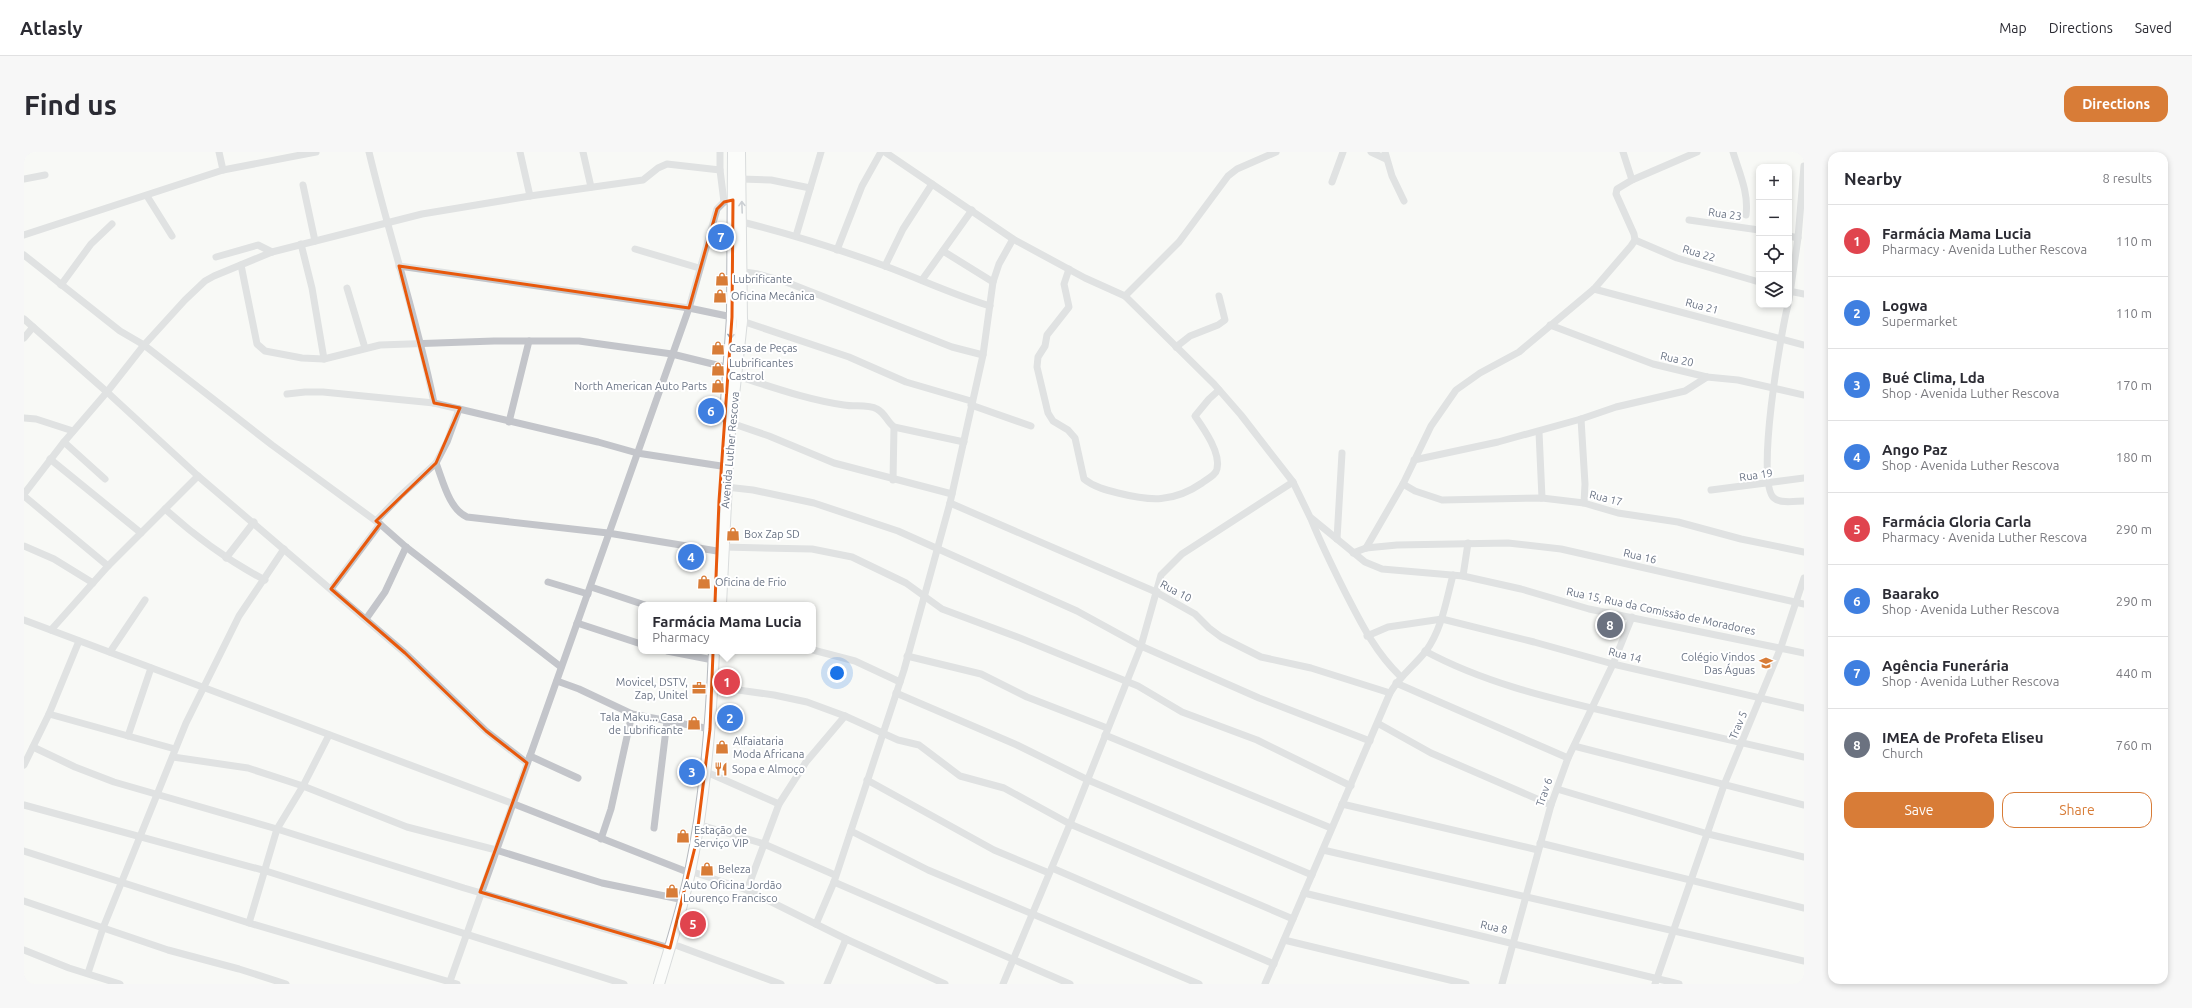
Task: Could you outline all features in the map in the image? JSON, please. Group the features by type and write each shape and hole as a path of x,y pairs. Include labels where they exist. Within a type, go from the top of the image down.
{"main road":[{"name":"Avenida Luther Rescova","path":"716,602 731,423 742,321 728,201 733,152"},
{"name":"Avenida Luther Rescova","path":"721,602 721,466 732,317 742,222 740,152"},
{"path":"659,984 674,947 704,826 711,774 717,687 715,654"},
{"path":"666,984 684,900 693,873 710,729 715,654"}],"street":[{"path":"219,152 223,170"},
{"path":"24,235 223,170 316,152"},
{"path":"369,152 386,223 420,342 434,403"},
{"path":"520,152 530,196"},
{"path":"583,152 591,187"},
{"path":"24,851 249,923 452,983 480,892 514,804 528,759 689,308 699,268 717,209 728,201 720,170 720,152"},
{"path":"796,236 821,152"},
{"path":"837,250 862,186 880,152"},
{"path":"884,152 1013,239 1069,269 1125,296 1219,390 1241,415 1293,482 1333,569 1368,636 1398,680 1568,758"},
{"path":"1125,296 1179,242 1228,176 1236,169 1276,152"},
{"path":"1332,182 1343,152"},
{"path":"1371,152 1386,156 1404,201"},
{"path":"1623,152 1632,180"},
{"path":"1366,548 1403,484 1430,426 1456,390 1476,375 1519,352 1594,288 1635,240 1616,194 1617,189 1632,180 1697,152"},
{"path":"1733,152 1747,205 1746,215"},
{"path":"108,566 24,495 50,459 107,392 144,345 185,300 205,281 272,252 422,214 530,196 643,180 658,168 667,164 720,170"},
{"path":"1792,278 1798,238 1804,166"},
{"path":"24,179 46,175"},
{"path":"741,179 771,180 810,188"},
{"path":"303,184 315,241"},
{"path":"885,266 903,229 932,184"},
{"path":"147,196 172,236"},
{"path":"922,280 972,210"},
{"name":"Rua 23","path":"1689,220 1756,230"},
{"path":"742,222 796,236 885,266 960,297 990,306"},
{"path":"61,284 91,244 112,224"},
{"path":"1792,237 1798,238"},
{"path":"816,924 835,878 900,682 950,503 971,403 983,355 994,282 999,264 1013,239"},
{"name":"Rua 22","path":"1635,240 1677,258 1756,281"},
{"path":"301,244 314,295 324,359"},
{"path":"216,257 258,245 272,252"},
{"path":"635,248 699,268"},
{"path":"943,251 994,282"},
{"path":"24,255 120,331 144,345 272,445 378,523 406,547 561,667"},
{"path":"241,265 259,347 265,351 302,358 324,359 366,348 420,342 579,342 672,354 729,368"},
{"path":"399,266 689,308 732,317"},
{"path":"1069,269 1064,284 1069,307 1047,335 1045,346 1038,357 1037,367 1048,413 1053,421 1068,430 1075,438 1084,479 1089,483 1105,490 1145,500 1175,497 1191,491 1217,471 1218,463 1203,427 1195,416 1209,399 1219,390"},
{"path":"737,271 773,278 952,347 983,355"},
{"path":"347,288 366,348"},
{"name":"Rua 21","path":"1594,288 1804,345"},
{"path":"1792,292 1804,294"},
{"path":"1176,347 1190,336 1218,325 1225,320 1219,296"},
{"path":"1787,308 1780,339 1773,388 1768,446 1769,484 1772,496 1776,500 1804,501"},
{"path":"24,319 107,392 198,476 254,522 406,653 467,714 528,759 578,778"},
{"path":"742,321 849,357 906,382 971,403 1031,426"},
{"name":"Rua 20","path":"1550,325 1653,364 1707,377 1738,380 1804,395"},
{"path":"24,338 33,327"},
{"path":"509,422 529,341"},
{"path":"737,376 844,406 872,407 881,412 894,427 964,442"},
{"path":"1414,460 1466,450 1539,432 1616,407 1685,391 1707,377"},
{"path":"287,394 323,392 434,403 598,442 637,453 721,466"},
{"path":"331,589 378,523 400,496 436,463 447,442 459,409"},
{"path":"24,418 36,419 73,431"},
{"path":"1581,419 1585,484 1584,504"},
{"path":"731,423 769,436 834,463 893,480 952,494"},
{"path":"893,480 894,427"},
{"path":"1539,432 1542,498"},
{"path":"64,442 105,479"},
{"path":"1337,539 1342,453"},
{"path":"50,459 141,533"},
{"path":"436,463 447,493 458,511 467,517 608,533 720,549 812,549 837,553 862,562 906,583 942,609 1020,638 1138,686 1182,712 1257,740 1351,786"},
{"path":"51,630 108,566 198,476"},
{"name":"Rua 19","path":"1711,490 1769,484 1804,478"},
{"path":"1003,984 1014,961 1088,780 1106,731 1141,646 1161,575 1182,554 1293,482"},
{"name":"Rua 17","path":"1403,484 1415,491 1442,500 1542,498 1584,504 1618,513 1678,522 1741,539 1804,552"},
{"path":"726,487 753,490 814,503 876,523 938,547 1077,611 1141,646 1259,698 1370,741"},
{"name":"Rua 10","path":"950,503 1156,592 1195,614 1209,628 1221,637 1261,657 1311,668 1390,693"},
{"path":"165,509 193,534 226,558 265,580"},
{"name":"Rua 15, Rua da Comissão de Moradores","path":"1310,517 1365,562 1382,569 1463,576 1520,589 1589,609 1781,647 1804,653"},
{"path":"226,558 254,522"},
{"path":"1463,576 1468,543"},
{"name":"Rua 16","path":"1353,553 1366,548 1397,545 1508,543 1561,549 1804,604"},
{"path":"24,546 54,559 93,583"},
{"path":"366,619 385,592 406,547"},
{"path":"88,974 103,928 123,883 174,753 239,616 265,580 284,549"},
{"path":"1265,984 1323,850 1331,828 1379,724 1390,693 1398,680 1425,651 1442,619 1453,575"},
{"name":"Trav 5","path":"1656,982 1724,784 1781,647 1804,578"},
{"path":"548,582 638,603"},
{"path":"110,652 145,600"},
{"name":"Trav 6","path":"1502,984 1515,943 1539,846 1551,805 1568,758 1613,664 1632,617"},
{"path":"1368,636 1388,627 1442,619"},
{"name":"Rua 14","path":"1442,619 1613,664 1804,708"},
{"path":"24,620 514,804 601,839 693,873 747,890 846,939 945,984"},
{"path":"577,624 638,643"},
{"path":"24,763 49,714 79,641"},
{"path":"816,651 854,661 900,682"},
{"path":"1425,651 1447,663 1546,697 1804,757"},
{"path":"907,656 980,674 1040,703 1331,828"},
{"path":"128,736 151,668"},
{"path":"557,681 579,689 632,714 710,729"},
{"path":"717,687 800,701 845,716 884,734 924,748 960,776 1004,788 1070,824 1293,920"},
{"path":"896,693 1017,745 1088,780 1312,874"},
{"path":"49,714 128,736 174,753 237,765 303,786 407,827 496,850 596,881 684,900"},
{"path":"601,839 611,809 632,714"},
{"path":"747,890 779,804 806,762 845,716"},
{"path":"654,828 667,721"},
{"path":"1379,724 1431,753 1551,805"},
{"path":"249,923 266,871 277,829 303,786 329,735"},
{"path":"1574,746 1804,805"},
{"path":"33,747 94,775 277,829 480,892 674,947 781,984"},
{"path":"711,774 779,804"},
{"path":"867,780 994,850 1051,870 1274,964"},
{"path":"1557,789 1708,834 1804,857"},
{"path":"1342,804 1692,880 1804,908"},
{"path":"24,805 266,871 624,984"},
{"path":"704,826 764,844 1014,961 1070,984"},
{"path":"851,831 928,870 1199,984"},
{"path":"1323,850 1527,898 1673,929 1804,961"},
{"name":"Rua 8","path":"1304,893 1515,943 1656,982 1679,984"},
{"path":"24,901 168,950 239,968 286,984"},
{"path":"827,984 846,939"},
{"path":"1284,940 1466,984"},
{"path":"24,950 88,974 120,984"}],"highlighted area":[{"path":"733,200 732,317 719,501 710,729 696,843 670,948 480,892 527,763 486,731 405,653 331,589 380,524 376,521 436,463 460,408 434,403 399,266 689,308 717,209 724,202"}],"place":[{"name":"Agência Funerária","path":"721,237"},
{"name":"Lubrificante","path":"722,279"},
{"name":"Oficina Mecânica","path":"720,296"},
{"name":"Casa de Peças","path":"718,348"},
{"name":"Lubrificantes Castrol","path":"718,369"},
{"name":"North American Auto Parts","path":"718,386"},
{"name":"Baarako","path":"711,411"},
{"name":"Box Zap SD","path":"733,534"},
{"name":"Ango Paz","path":"691,557"},
{"name":"Oficina de Frio","path":"704,582"},
{"name":"IMEA de Profeta Eliseu","path":"1610,625"},
{"name":"Colégio Vindos Das Águas","path":"1766,663"},
{"name":"Farmácia Mama Lucia","path":"727,682"},
{"name":"Movicel, DSTV, Zap, Unitel","path":"699,688"},
{"name":"Logwa","path":"730,718"},
{"name":"Tala Maku... Casa de Lubrificante","path":"694,723"},
{"name":"Alfaiataria Moda Africana","path":"722,747"},
{"name":"Sopa e Almoço","path":"721,769"},
{"name":"Bué Clima, Lda","path":"692,772"},
{"name":"Estação de Serviço VIP","path":"683,836"},
{"name":"Beleza","path":"707,869"},
{"name":"Auto Oficina Jordão Lourenço Francisco","path":"672,891"},
{"name":"Farmácia Gloria Carla","path":"693,924"}]}
